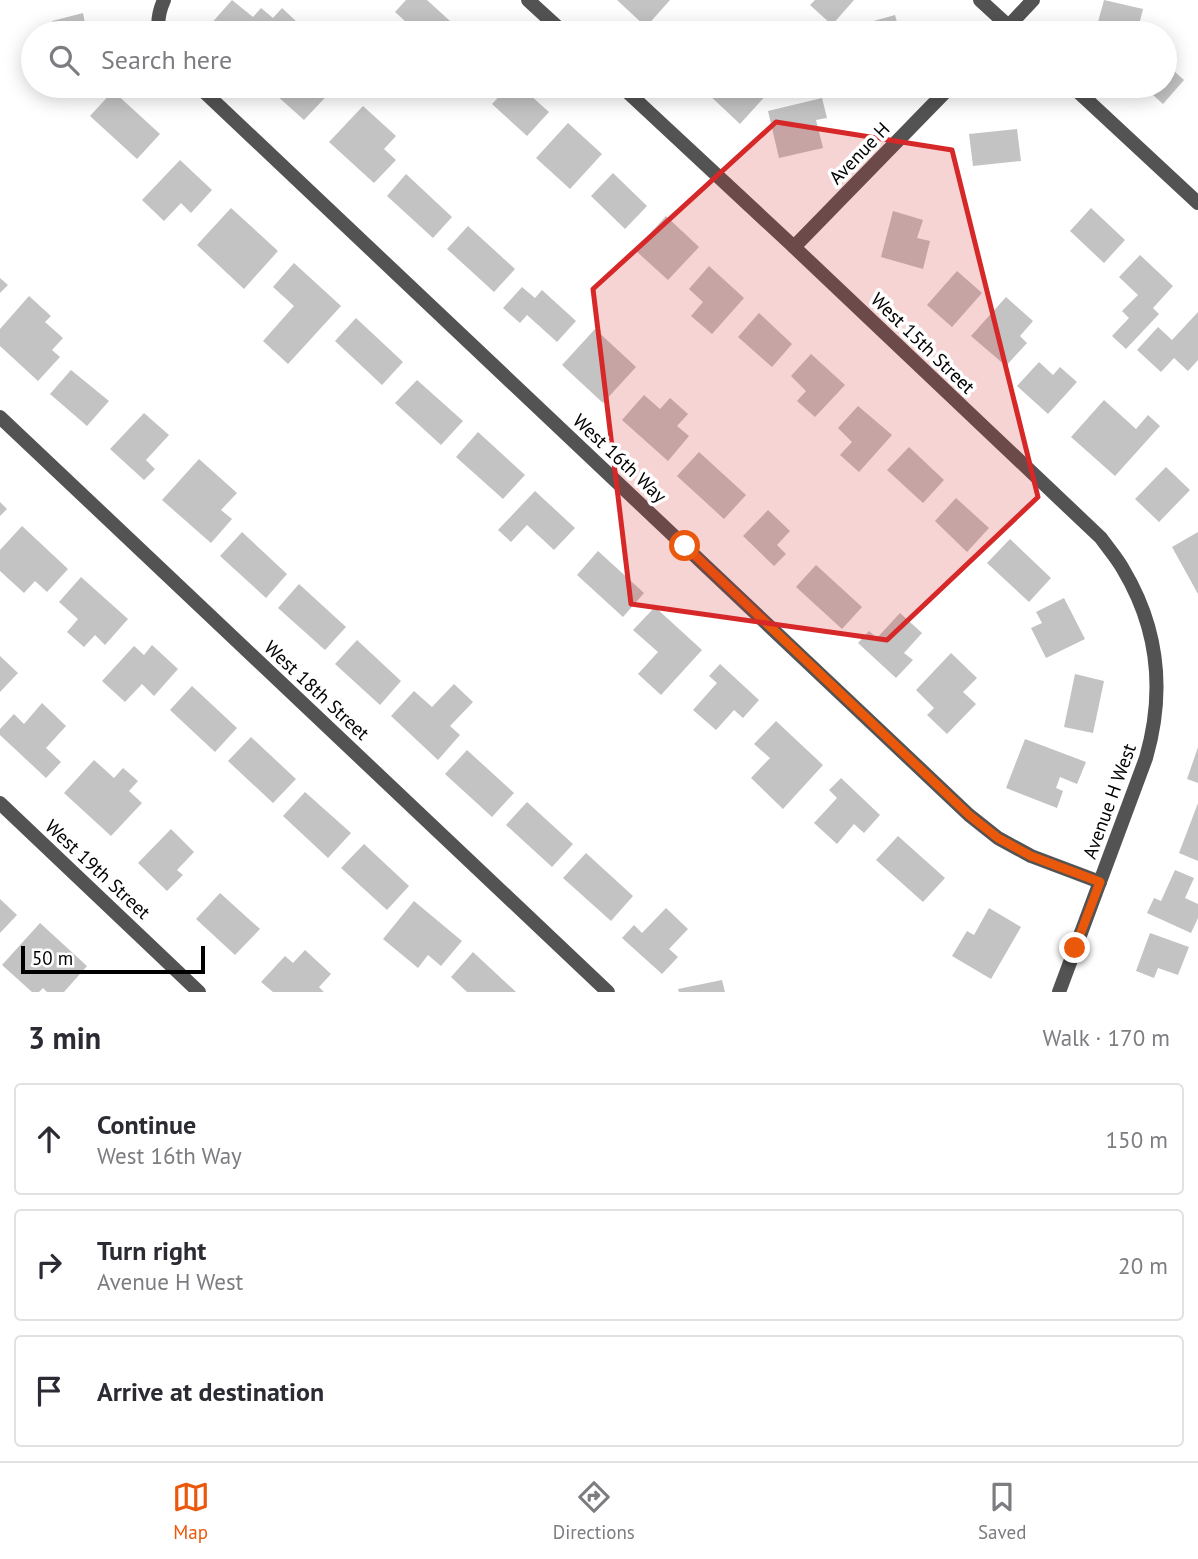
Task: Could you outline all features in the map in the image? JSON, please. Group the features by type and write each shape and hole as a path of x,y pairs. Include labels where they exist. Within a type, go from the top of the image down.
{"street":[{"path":"159,21 164,0"},
{"path":"528,0 551,21"},
{"path":"980,0 1000,21"},
{"path":"1017,21 1033,0"},
{"name":"West 16th Way","path":"211,98 969,815 998,838 1031,856 1100,882"},
{"name":"West 15th Street","path":"634,98 1101,538 1122,567 1139,599 1151,633 1154,657"},
{"name":"Avenue H","path":"794,247 939,98"},
{"path":"1085,98 1198,203"},
{"name":"West 18th Street","path":"0,417 608,992"},
{"name":"Avenue H West","path":"1059,992 1151,741 1157,705 1157,669 1154,657"},
{"name":"West 19th Street","path":"0,803 199,992"}],"highlighted area":[{"path":"776,122 952,150 1038,497 887,640 631,604 593,289"}],"building":[{"path":"232,0 253,17 261,8 273,18 282,8 296,21 213,21"},
{"path":"406,0 427,0 450,21 405,21 395,12"},
{"path":"617,0 670,0 651,21 640,21"},
{"path":"815,0 854,0 836,21 828,21 810,5"},
{"path":"1104,0 1143,9 1140,21 1098,21"},
{"path":"83,13 85,21 52,21"},
{"path":"895,15 897,21 874,21"},
{"path":"1177,74 1184,80 1177,88"},
{"path":"107,98 121,98 160,134 137,159 90,116"},
{"path":"279,98 325,98 304,120"},
{"path":"498,98 533,98 549,112 527,136 492,104"},
{"path":"712,98 764,98 740,124"},
{"path":"822,98 827,118 816,120 823,148 779,158 768,111"},
{"path":"1156,98 1168,98 1163,104"},
{"path":"363,106 396,136 384,149 396,160 374,183 329,142"},
{"path":"568,123 602,154 570,189 536,158"},
{"path":"1017,129 1021,161 973,166 969,134"},
{"path":"180,160 212,190 191,213 181,203 164,221 142,200"},
{"path":"613,173 647,206 625,229 591,196"},
{"path":"406,174 452,217 433,238 387,196"},
{"path":"231,208 278,251 244,289 197,245"},
{"path":"1091,208 1125,240 1104,263 1070,231"},
{"path":"893,211 923,220 917,238 930,241 923,269 881,257"},
{"path":"666,216 699,247 668,280 635,250"},
{"path":"468,226 515,269 494,292 447,249"},
{"path":"1140,255 1173,286 1153,308 1159,314 1126,349 1112,336 1129,318 1122,311 1138,295 1119,277"},
{"path":"294,263 341,306 288,364 263,341 294,306 273,287"},
{"path":"709,266 744,298 712,334 691,316 703,302 689,289"},
{"path":"957,271 982,293 952,327 927,305"},
{"path":"0,278 8,285 0,293"},
{"path":"522,287 535,298 542,290 576,321 557,342 527,315 520,323 503,308"},
{"path":"29,296 51,316 45,322 63,338 52,350 60,357 38,381 0,346 0,329"},
{"path":"1006,297 1033,321 1020,336 1027,343 1006,366 971,336"},
{"path":"1198,312 1198,360 1188,371 1174,358 1161,372 1137,350 1158,327 1172,340"},
{"path":"759,313 792,344 772,367 738,337"},
{"path":"356,318 403,362 382,385 335,341"},
{"path":"595,329 636,367 603,403 562,365"},
{"path":"811,354 845,385 815,417 797,401 806,391 791,376"},
{"path":"1039,362 1053,375 1060,367 1077,382 1048,414 1017,386"},
{"path":"71,370 109,401 87,426 50,394"},
{"path":"417,380 463,421 441,445 395,403"},
{"path":"644,395 660,409 670,398 688,414 677,426 689,436 668,461 622,420"},
{"path":"1104,400 1136,429 1148,415 1160,426 1115,476 1071,437"},
{"path":"858,406 892,435 859,472 840,455 852,442 838,428"},
{"path":"144,413 169,435 146,460 155,469 144,480 110,449"},
{"path":"478,432 525,475 503,499 456,457"},
{"path":"909,447 944,480 923,503 887,470"},
{"path":"699,452 746,495 724,519 677,476"},
{"path":"199,459 237,493 221,510 232,519 211,543 162,500"},
{"path":"1166,467 1190,490 1159,522 1135,499"},
{"path":"535,491 575,528 554,550 527,525 511,542 498,530"},
{"path":"956,498 989,528 967,552 935,521"},
{"path":"0,502 7,509 0,516"},
{"path":"768,510 790,531 777,545 786,554 774,566 743,536"},
{"path":"22,526 68,569 47,592 35,581 24,593 0,571 0,550"},
{"path":"242,532 287,574 266,598 220,556"},
{"path":"1198,532 1198,594 1172,547"},
{"path":"1010,539 1051,578 1029,602 987,563"},
{"path":"598,551 644,593 623,617 577,575"},
{"path":"816,565 862,607 842,629 796,587"},
{"path":"81,577 128,619 105,645 95,635 84,647 67,632 78,619 59,602"},
{"path":"299,584 346,627 325,650 278,608"},
{"path":"1064,598 1085,639 1046,658 1031,628 1042,623 1036,612"},
{"path":"655,607 702,650 661,695 638,674 658,652 633,630"},
{"path":"900,613 922,633 904,653 913,660 896,678 858,643 869,631 877,638"},
{"path":"357,640 401,681 380,705 335,664"},
{"path":"152,645 178,669 154,696 142,684 125,702 102,681 134,646 144,655"},
{"path":"951,653 977,678 963,692 976,704 947,734 927,715 934,708 916,690"},
{"path":"0,656 18,673 0,692"},
{"path":"720,664 759,700 743,718 734,710 716,730 693,710 717,683 709,676"},
{"path":"1075,674 1104,681 1093,733 1064,727"},
{"path":"454,684 473,702 450,726 460,735 438,760 391,716 414,691 432,707"},
{"path":"192,686 237,728 215,752 170,710"},
{"path":"42,703 66,726 46,748 61,762 46,778 0,735 0,729 14,714 24,724"},
{"path":"776,721 823,765 783,809 751,778 770,758 754,744"},
{"path":"251,737 296,779 273,803 228,761"},
{"path":"1025,739 1086,762 1077,784 1060,777 1056,788 1063,791 1057,808 1006,788"},
{"path":"1198,747 1198,783 1187,779"},
{"path":"467,750 514,793 492,817 445,774"},
{"path":"94,760 114,778 123,768 138,781 129,791 142,803 111,836 64,793"},
{"path":"841,778 880,815 864,833 854,824 837,844 814,823 837,798 829,790"},
{"path":"305,792 351,833 328,858 283,816"},
{"path":"527,802 573,844 552,867 506,825"},
{"path":"1198,803 1198,861 1179,853"},
{"path":"171,829 194,852 177,870 183,875 167,891 138,863"},
{"path":"898,836 945,878 923,902 876,860"},
{"path":"364,844 409,886 387,910 341,868"},
{"path":"586,853 633,896 611,921 563,878"},
{"path":"1175,870 1194,878 1185,898 1198,904 1198,918 1191,933 1147,913 1154,898 1161,901"},
{"path":"220,893 260,929 235,955 196,919"},
{"path":"0,899 17,915 0,933"},
{"path":"414,901 462,941 441,966 428,955 418,968 383,939"},
{"path":"666,908 688,929 669,949 678,957 662,974 622,938 634,925 642,933"},
{"path":"989,908 1021,927 991,979 952,956 967,931 974,935"},
{"path":"40,923 87,966 64,992 47,992 43,988 39,992 32,992 2,965"},
{"path":"1150,933 1189,947 1178,975 1158,968 1154,978 1136,971"},
{"path":"305,950 331,974 319,987 324,992 273,992 261,982 285,956 293,963"},
{"path":"473,952 516,992 467,992 451,977"},
{"path":"722,980 725,992 679,992 678,989"}],"route":[{"path":"685,546 969,815 998,838 1031,856 1100,882 1075,948"}]}
